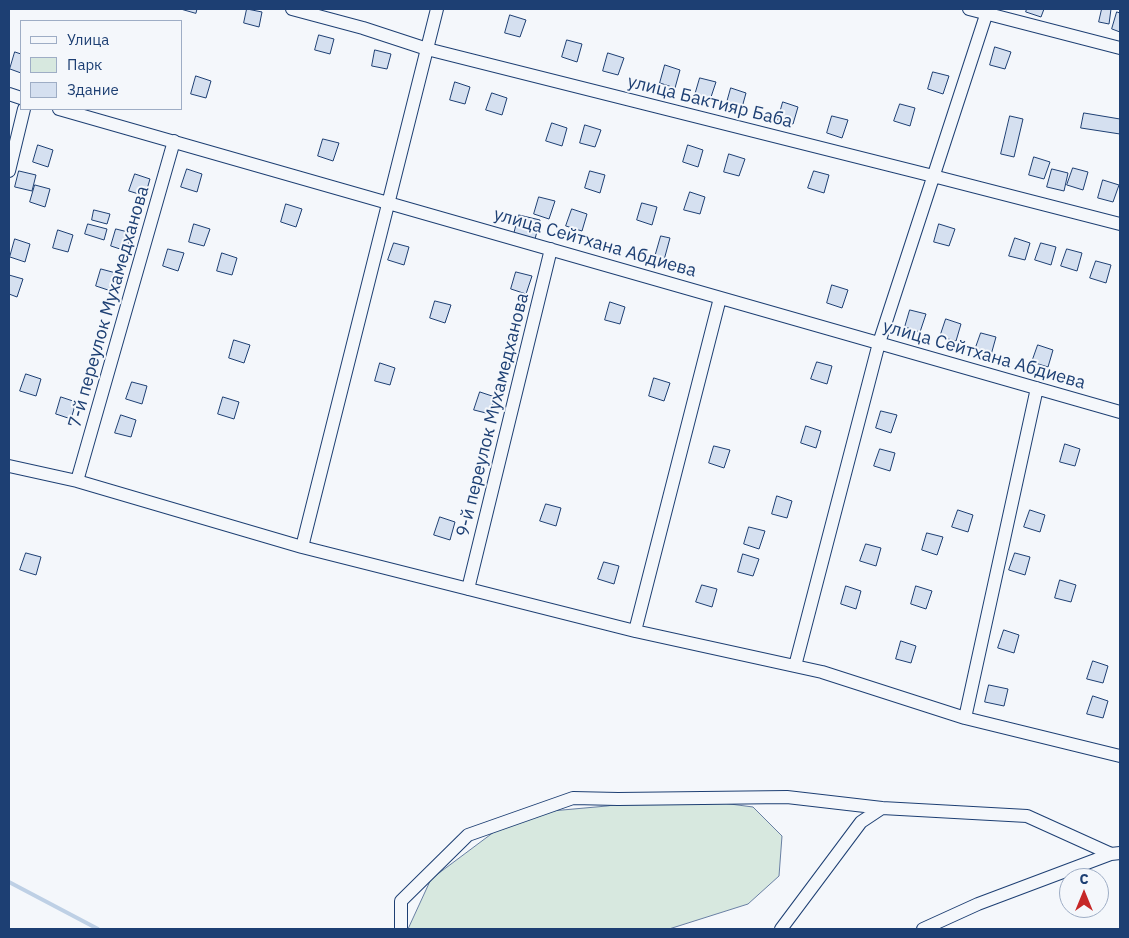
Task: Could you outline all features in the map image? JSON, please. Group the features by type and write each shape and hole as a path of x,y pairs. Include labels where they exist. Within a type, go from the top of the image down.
{"street":[{"name":"улица Бактияр Баба","path":"292,9 363,28 427,49 1120,224"},
{"path":"302,547 437,9"},
{"path":"969,9 987,11 1120,48"},
{"path":"795,666 879,343 987,11"},
{"path":"9,171 24,110"},
{"name":"улица Сейтхана Абдиева","path":"63,110 1120,412"},
{"name":"7-й переулок Мухамедханова","path":"77,481 174,141"},
{"name":"9-й переулок Мухамедханова","path":"468,589 551,249"},
{"path":"635,632 720,298"},
{"path":"965,718 1037,388"},
{"path":"9,466 77,481 302,547 635,632 822,672 965,718 1120,756"},
{"path":"401,929 401,900 468,835 573,798 787,797 882,808 1027,816 1116,854"},
{"path":"787,928 861,822 882,808"},
{"path":"923,929 978,904 1116,854"}],"green space":[{"path":"669,796 753,807 782,836 779,876 748,904 669,929 408,929 431,879 518,814 607,806"}],"building":[{"path":"181,9 197,9 196,13"},
{"path":"247,9 262,12 259,27 244,23"},
{"path":"1027,9 1044,9 1041,17 1026,12"},
{"path":"1102,9 1111,9 1109,24 1099,22"},
{"path":"1117,12 1120,13 1120,32 1112,29"},
{"path":"510,15 526,20 520,37 505,33"},
{"path":"319,35 334,39 330,54 315,50"},
{"path":"567,40 582,44 577,62 562,57"},
{"path":"995,47 1011,52 1005,69 990,65"},
{"path":"375,50 391,54 387,69 372,66"},
{"path":"15,52 20,54 20,73 10,69"},
{"path":"608,53 624,58 618,75 603,71"},
{"path":"665,65 680,70 675,88 660,83"},
{"path":"933,72 949,76 943,94 928,89"},
{"path":"196,76 211,81 206,98 191,94"},
{"path":"700,78 716,82 710,100 695,95"},
{"path":"455,82 470,87 465,104 450,100"},
{"path":"731,88 746,93 741,111 726,106"},
{"path":"492,93 507,98 502,115 486,110"},
{"path":"783,102 798,107 793,124 778,120"},
{"path":"900,104 915,108 910,126 894,121"},
{"path":"1084,113 1120,119 1120,134 1081,128"},
{"path":"832,116 848,120 842,138 827,133"},
{"path":"1010,116 1023,119 1014,157 1001,154"},
{"path":"552,123 567,128 562,146 546,141"},
{"path":"585,125 601,130 595,147 580,143"},
{"path":"323,139 339,143 333,161 318,156"},
{"path":"38,145 53,150 48,167 33,162"},
{"path":"688,145 703,150 698,167 683,162"},
{"path":"729,154 745,159 739,176 724,172"},
{"path":"1034,157 1050,162 1044,179 1029,175"},
{"path":"1073,168 1088,172 1083,190 1067,185"},
{"path":"187,169 202,174 197,192 181,187"},
{"path":"1052,169 1068,173 1064,191 1047,187"},
{"path":"19,171 36,175 32,191 15,187"},
{"path":"590,171 605,175 600,193 585,188"},
{"path":"814,171 829,175 824,193 808,188"},
{"path":"135,174 150,179 145,196 129,191"},
{"path":"1103,180 1119,185 1113,202 1098,198"},
{"path":"35,185 50,189 45,207 30,202"},
{"path":"690,192 705,197 700,214 684,210"},
{"path":"539,197 555,201 549,219 534,214"},
{"path":"642,203 657,207 652,225 637,220"},
{"path":"286,204 302,209 296,227 281,222"},
{"path":"572,209 587,214 582,231 566,226"},
{"path":"94,210 110,214 107,224 92,220"},
{"path":"519,215 540,220 535,239 514,234"},
{"path":"88,224 107,229 104,240 85,234"},
{"path":"194,224 210,229 204,246 189,242"},
{"path":"939,224 955,229 949,246 934,242"},
{"path":"116,229 132,233 126,251 111,246"},
{"path":"58,230 73,235 68,252 53,248"},
{"path":"661,236 670,238 664,260 655,257"},
{"path":"1015,238 1030,243 1025,260 1009,256"},
{"path":"15,239 30,244 25,262 10,257"},
{"path":"394,243 409,247 404,265 388,260"},
{"path":"1041,243 1056,247 1051,265 1035,260"},
{"path":"168,249 184,253 178,271 163,266"},
{"path":"1067,249 1082,253 1077,271 1061,266"},
{"path":"222,253 237,258 232,275 217,271"},
{"path":"1096,261 1111,265 1106,283 1090,278"},
{"path":"101,269 116,273 111,291 96,286"},
{"path":"516,272 532,276 526,294 511,289"},
{"path":"9,275 23,279 17,297 9,294"},
{"path":"832,285 848,290 842,308 827,303"},
{"path":"435,301 451,305 445,323 430,318"},
{"path":"610,302 625,307 620,324 605,320"},
{"path":"910,310 926,314 920,332 905,327"},
{"path":"946,319 961,324 956,341 940,337"},
{"path":"981,333 996,337 991,355 975,350"},
{"path":"234,340 250,345 244,363 229,358"},
{"path":"1038,345 1053,350 1048,367 1032,362"},
{"path":"817,362 832,366 827,384 811,379"},
{"path":"380,363 395,368 390,385 375,381"},
{"path":"26,374 41,379 36,396 20,391"},
{"path":"654,378 670,383 664,401 649,396"},
{"path":"132,382 147,386 142,404 126,399"},
{"path":"480,392 495,397 490,414 474,410"},
{"path":"61,397 76,402 71,419 56,414"},
{"path":"223,397 239,402 234,419 218,414"},
{"path":"881,411 897,415 891,433 876,428"},
{"path":"121,415 136,420 131,437 115,433"},
{"path":"806,426 821,431 816,448 801,443"},
{"path":"1065,444 1080,449 1075,466 1060,462"},
{"path":"714,446 730,450 724,468 709,463"},
{"path":"880,449 895,453 890,471 874,466"},
{"path":"777,496 792,501 787,518 772,514"},
{"path":"546,504 561,508 556,526 540,521"},
{"path":"958,510 973,515 968,532 952,527"},
{"path":"1030,510 1045,515 1040,532 1024,527"},
{"path":"440,517 455,522 450,540 434,535"},
{"path":"749,527 765,531 759,549 744,544"},
{"path":"927,533 943,537 937,555 922,550"},
{"path":"866,544 881,548 876,566 860,561"},
{"path":"26,553 41,557 36,575 20,570"},
{"path":"1015,553 1030,557 1025,575 1009,570"},
{"path":"743,554 759,559 753,576 738,572"},
{"path":"604,562 619,566 614,584 598,579"},
{"path":"1060,580 1076,585 1071,602 1055,598"},
{"path":"702,585 717,589 712,607 696,602"},
{"path":"846,586 861,591 856,609 841,604"},
{"path":"916,586 932,591 926,609 911,604"},
{"path":"1004,630 1019,635 1014,653 998,648"},
{"path":"901,641 916,646 911,663 896,659"},
{"path":"1093,661 1108,666 1103,683 1087,679"},
{"path":"989,685 1008,689 1004,706 985,702"},
{"path":"1093,696 1108,701 1103,718 1087,714"}],"waterway":[{"path":"9,882 98,929"}]}
